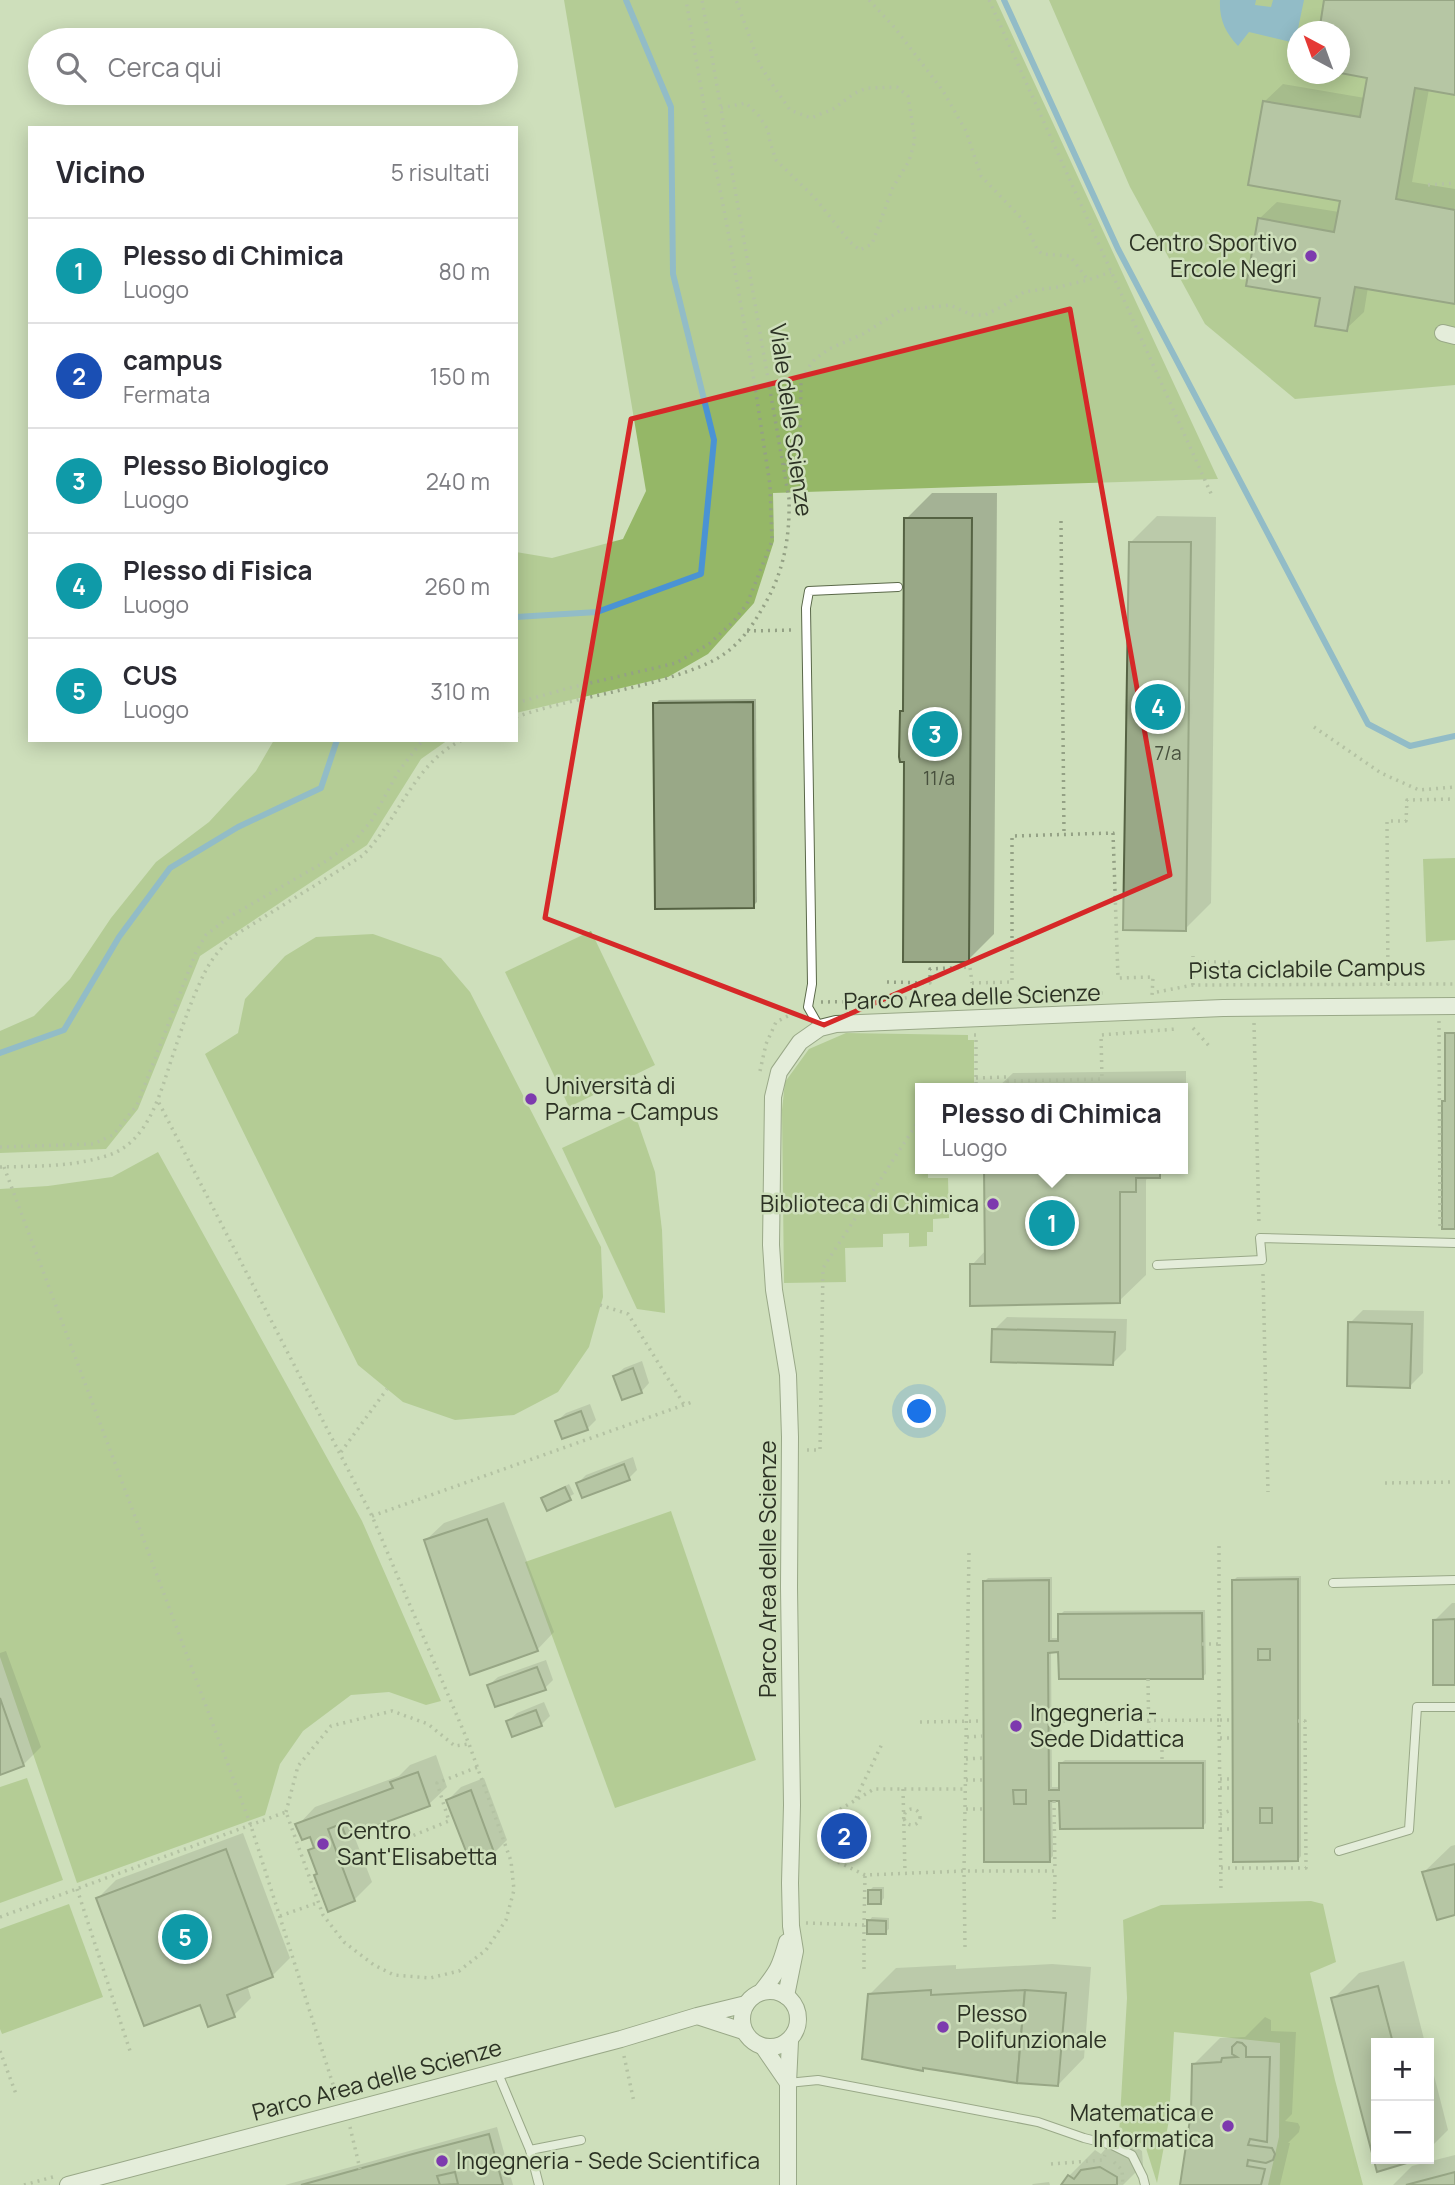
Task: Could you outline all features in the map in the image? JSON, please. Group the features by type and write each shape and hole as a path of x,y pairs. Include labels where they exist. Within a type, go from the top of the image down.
{"street":[{"name":"Parco Area delle Scienze","path":"786,1996 795,1951 791,1924 790,1437 788,1376 774,1290 771,1245 773,1097 779,1072 788,1057 800,1042 820,1028 836,1024 1254,1008 1447,1006"},
{"name":"Parco Area delle Scienze","path":"762,1992 783,1960 791,1924"},
{"path":"743,2031 741,2022 746,2004 762,1992 779,1992 797,2009 798,2026 790,2041 788,2185"},
{"name":"Parco Area delle Scienze","path":"68,2185 343,2106 497,2071 746,2004"},
{"path":"697,2016 743,2031 756,2045 764,2048 774,2048 790,2041"},
{"path":"764,2048 788,2083"}],"lane":[{"path":"820,1028 808,1007 812,984 806,608 809,591 898,587"},
{"path":"1157,1265 1262,1260 1260,1238 1455,1243"},
{"path":"1332,1583 1455,1580"},
{"path":"1339,1851 1409,1829 1417,1707 1455,1707"},
{"path":"497,2071 530,2150 539,2185"},
{"path":"788,2083 818,2080 1038,2122 1112,2145 1132,2155 1144,2185"},
{"path":"530,2150 581,2140"}],"path":[{"path":"518,702 676,663 709,644 733,622 747,604 772,541 770,485 754,380 686,0"},
{"name":"Viale delle Scienze","path":"518,717 653,683 708,664 734,647 754,624 773,590 782,565 790,526 789,499 702,0"},
{"path":"721,108 746,103 768,130 776,160 815,198 850,242 860,250 872,244 893,187 909,161 915,140 908,96 897,87 867,88 833,109 811,117 790,110 760,65 736,0"},
{"path":"869,0 895,28 943,91 966,131 981,176 1024,221 1037,249 1042,254 1070,256 1088,280"},
{"path":"989,0 1213,498"},
{"path":"1428,185 1455,183"},
{"path":"783,467 800,437 801,381 804,373 815,359 829,349 863,334 901,310 950,305 972,315 985,315 1024,292 1088,280 1111,272"},
{"path":"1061,522 1064,835"},
{"path":"747,631 807,630"},
{"path":"1314,727 1381,773 1419,790 1455,787"},
{"path":"0,1147 93,1144 113,1135 137,1105 196,952 206,935 229,917 328,860 355,840 372,820 398,772 421,742"},
{"path":"359,2169 343,2106 251,1826 2,1167 78,1163 108,1156 131,1143 158,1101 206,970 219,949 232,937 362,856 375,843 425,768 445,749 458,742"},
{"path":"1388,985 1387,821 1406,821 1407,800 1455,799"},
{"path":"972,983 1012,982 1012,836 1113,833 1118,978 1153,977 1152,1002"},
{"path":"1193,956 1193,1028 1210,1047"},
{"path":"1193,962 1233,962"},
{"path":"887,982 930,983 930,969 970,967 973,1035 976,1035 976,1083"},
{"name":"Pista ciclabile Campus","path":"1152,993 1192,985 1455,984"},
{"path":"760,1073 766,1044 776,1022 818,1003 889,1001 911,997 1110,993"},
{"path":"1440,1243 1447,1006"},
{"path":"1254,1008 1260,1238"},
{"path":"976,1078 1007,1077 1007,1081 1102,1079 1101,1035 1180,1029"},
{"path":"158,1101 372,1516 470,1744 507,1848 514,1889 506,1920 486,1950 459,1971 430,1978 394,1975 374,1965 344,1942 323,1915 286,1812 298,1766 331,1727 392,1711 428,1724 455,1746 470,1744"},
{"path":"821,1434 823,1268 915,1126"},
{"path":"1262,1260 1268,1492"},
{"path":"600,1305 628,1314 685,1406"},
{"path":"341,1452 387,1389"},
{"path":"372,1516 695,1401"},
{"path":"1385,1483 1455,1482"},
{"path":"1219,1546 1221,1893"},
{"path":"965,1947 969,1551"},
{"path":"1202,1644 1219,1644"},
{"path":"1148,1679 1149,1746 1162,1746 1162,1763"},
{"path":"1049,1721 1232,1720"},
{"path":"920,1722 983,1721"},
{"path":"1221,1868 1306,1868 1305,1721 1298,1721"},
{"path":"967,1737 983,1736"},
{"path":"1219,1738 1232,1738"},
{"path":"855,1800 882,1744"},
{"path":"966,1759 983,1758"},
{"path":"407,1838 449,1821 437,1783 478,1767"},
{"path":"1220,1779 1232,1779"},
{"path":"967,1780 983,1780"},
{"path":"834,1813 874,1788 966,1789"},
{"path":"1220,1788 1232,1788"},
{"path":"903,1789 905,1873"},
{"path":"1054,1801 1054,1923"},
{"path":"1298,1807 1305,1807"},
{"path":"912,1808 920,1816 914,1825 908,1824 904,1818 905,1812 912,1808"},
{"path":"966,1809 983,1809"},
{"path":"1220,1814 1229,1811"},
{"path":"0,1917 286,1812"},
{"path":"1220,1829 1232,1829"},
{"path":"838,1862 865,1875 1055,1871"},
{"path":"864,1969 865,1875"},
{"path":"77,1889 131,2054"},
{"path":"280,1916 318,1903"},
{"path":"791,1924 863,1925"},
{"path":"621,2039 634,2102"},
{"path":"0,2051 16,2094"},
{"path":"1051,2164 1103,2160 1106,2154 1122,2170 1124,2185"}],"highlighted area":[{"path":"1070,309 1170,875 824,1025 545,918 631,419"}],"green space":[{"path":"564,0 996,0 1218,479 773,493 774,541 754,603 708,654 668,677 518,713 518,552 552,558 623,539 646,491"},
{"name":"Centro Sportivo Ercole Negri","path":"1049,0 1455,0 1455,385 1295,399 1205,324 1130,187"},
{"path":"273,742 445,742 421,759 367,845 200,956 138,1109 106,1149 0,1153 0,1031 34,1016 70,979 111,918 156,862 209,822 256,771"},
{"path":"1455,858 1455,940 1426,942 1423,859"},
{"path":"591,931 655,1065 569,1107 505,972"},
{"path":"373,934 441,958 470,992 601,1247 603,1297 589,1347 558,1392 514,1415 455,1420 403,1402 358,1365 205,1054 238,1033 245,999 285,956 316,937"},
{"path":"846,1033 968,1035 968,1040 974,1040 974,1083 915,1083 915,1174 928,1174 928,1178 948,1178 949,1218 933,1219 933,1232 927,1232 927,1246 909,1247 909,1233 883,1234 883,1247 845,1248 846,1282 784,1283 782,1110 785,1082 809,1049"},
{"path":"635,1114 655,1172 662,1230 665,1313 637,1309 562,1148"},
{"path":"158,1152 362,1521 441,1701 426,1705 389,1692 351,1695 303,1731 280,1764 265,1815 77,1883 0,1657 0,1189 48,1186 112,1177"},
{"path":"671,1511 756,1760 615,1808 525,1562"},
{"path":"27,1778 63,1880 0,1903 0,1787"},
{"path":"1311,1901 1323,1904 1336,1962 1310,1973 1363,2185 1268,2185 1279,2137 1280,2043 1174,2032 1169,2120 1157,2183 1145,2145 1119,2134 1127,1998 1123,1920 1161,1905"},
{"path":"69,1904 103,1997 2,2034 0,1929"}],"water":[{"path":"1220,0 1256,0 1255,5 1271,7 1273,0 1304,0 1300,21 1287,21 1287,41 1249,32 1238,46 1224,25"}],"building":[{"path":"1324,0 1455,0 1455,95 1415,88 1396,199 1455,210 1455,304 1355,287 1347,331 1315,326 1320,298 1246,286 1258,218 1334,232 1340,201 1248,185 1263,101 1360,117 1367,78 1350,75 1350,21 1321,21"},
{"path":"904,518 972,518 969,962 903,962 904,762 900,762 899,757 900,711 903,711"},
{"path":"1129,542 1191,542 1186,931 1123,930"},
{"path":"753,702 754,908 655,909 653,703"},
{"path":"1445,1033 1455,1033 1455,1229 1442,1229"},
{"path":"984,1174 1160,1174 1160,1178 1136,1178 1136,1192 1120,1192 1120,1303 970,1306 970,1264 985,1264"},
{"path":"1348,1322 1412,1324 1410,1388 1347,1386"},
{"path":"992,1329 1115,1332 1113,1365 991,1362"},
{"path":"633,1368 642,1393 622,1400 613,1376"},
{"path":"581,1411 588,1430 562,1439 555,1421"},
{"path":"624,1464 630,1480 582,1498 576,1483"},
{"path":"565,1487 571,1500 547,1511 541,1498"},
{"path":"487,1519 538,1651 470,1675 424,1540"},
{"path":"1298,1579 1298,1861 1233,1862 1232,1580"},
{"name":"Ingegneria - Sede Didattica","path":"1049,1580 1049,1641 1058,1641 1058,1614 1202,1613 1203,1679 1059,1679 1058,1652 1048,1653 1049,1790 1059,1790 1059,1763 1203,1763 1203,1828 1060,1829 1059,1801 1049,1801 1050,1862 984,1862 983,1581"},
{"path":"1455,1619 1455,1685 1433,1685 1433,1620"},
{"path":"1258,1649 1270,1649 1270,1660 1258,1660"},
{"path":"537,1667 546,1690 495,1707 487,1685"},
{"path":"0,1698 24,1766 0,1775"},
{"path":"536,1710 542,1726 512,1737 506,1721"},
{"name":"Centro Sant'Elisabetta","path":"418,1772 430,1806 346,1837 341,1824 328,1829 355,1901 328,1912 308,1850 314,1848 310,1837 302,1840 295,1824 393,1788 390,1782"},
{"path":"471,1790 495,1855 471,1864 446,1800"},
{"path":"1013,1790 1026,1790 1026,1804 1014,1804"},
{"path":"1260,1808 1272,1808 1272,1823 1260,1823"},
{"path":"226,1849 273,1977 227,1995 235,2017 208,2027 200,2005 144,2026 96,1898"},
{"path":"1455,1864 1455,1915 1437,1920 1422,1872"},
{"path":"868,1890 881,1890 881,1904 868,1904"},
{"path":"867,1920 886,1921 886,1934 867,1934"},
{"path":"1378,1986 1392,2038 1371,2038 1371,2149 1331,1998"},
{"name":"Plesso Polifunzionale","path":"931,1990 931,1995 1025,1990 1017,2083 923,2068 923,2071 862,2059 868,1994"},
{"path":"1025,1990 1066,1993 1058,2086 1017,2083"},
{"name":"Matematica e Informatica","path":"1237,2042 1246,2047 1246,2057 1270,2057 1267,2142 1250,2139 1248,2145 1272,2148 1275,2154 1273,2160 1266,2163 1248,2160 1247,2166 1265,2169 1261,2185 1180,2185 1191,2113 1192,2064 1221,2062 1222,2058 1237,2057 1232,2054 1232,2047"},
{"name":"Ingegneria - Sede Scientifica","path":"489,2134 503,2185 301,2185 409,2155"},
{"path":"1375,2164 1403,2164 1377,2172"},
{"path":"1100,2167 1117,2177 1117,2185 1061,2185 1068,2175 1074,2179 1081,2170"},
{"path":"455,2172 458,2184 440,2185 437,2176"},
{"path":"1455,2172 1455,2185 1406,2185 1417,2182"}],"waterway":[{"path":"518,617 597,612 701,574 714,440 673,274 671,107 626,0"},
{"path":"1004,0 1118,249 1368,724 1410,746 1455,736"},
{"path":"0,1053 64,1030 119,937 170,868 238,827 321,788 336,742"}],"place":[{"name":"Centro Sportivo Ercole Negri","path":"1311,256"},
{"name":"Plesso di Fisica","path":"1158,707"},
{"name":"Plesso Biologico","path":"935,734"},
{"name":"Università di Parma - Campus","path":"531,1099"},
{"name":"Biblioteca di Chimica","path":"993,1204"},
{"name":"Plesso di Chimica","path":"1052,1223"},
{"name":"Ingegneria - Sede Didattica","path":"1016,1726"},
{"name":"campus","path":"844,1836"},
{"name":"Centro Sant'Elisabetta","path":"323,1844"},
{"name":"CUS","path":"185,1937"},
{"name":"Plesso Polifunzionale","path":"943,2027"},
{"name":"Matematica e Informatica","path":"1228,2126"},
{"name":"Ingegneria - Sede Scientifica","path":"442,2161"}]}
